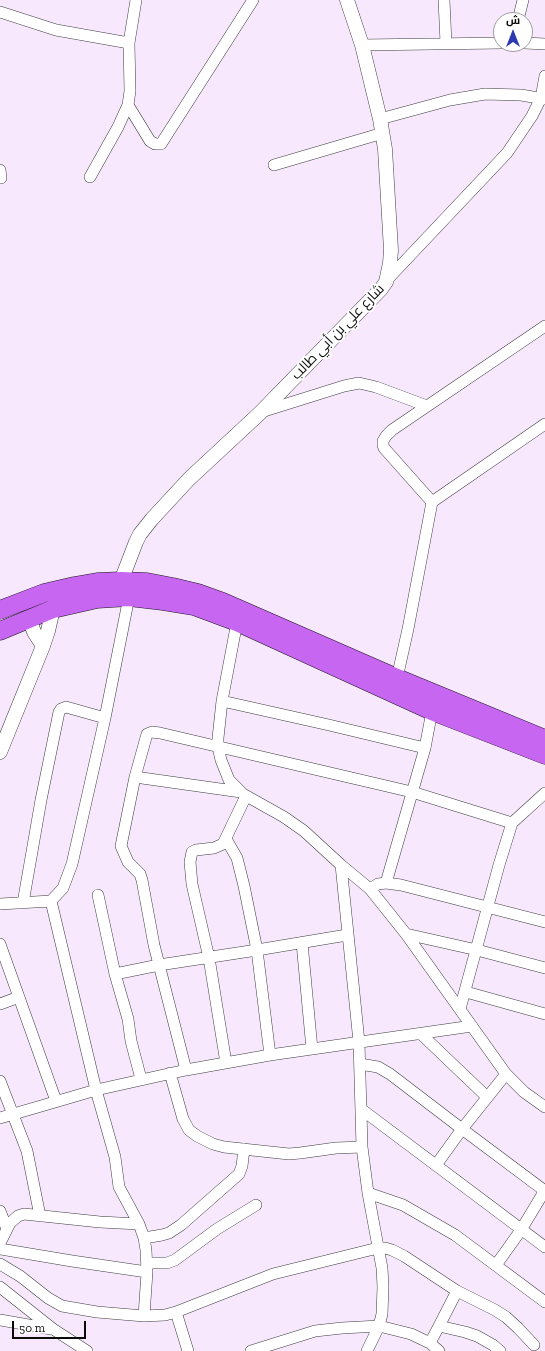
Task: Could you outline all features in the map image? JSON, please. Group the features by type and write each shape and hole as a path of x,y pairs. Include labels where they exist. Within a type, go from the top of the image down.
{"main road":[{"path":"0,610 22,600 51,591 74,586 121,581 147,582 198,593 223,602 397,678 545,739"},
{"path":"0,631 53,609 97,599 129,597 163,600 194,606 237,622 432,711 545,755"}],"street":[{"path":"90,177 118,127 128,105 130,91 129,43 136,0"},
{"path":"128,105 150,140 155,144 161,144 253,0"},
{"name":"شارع علي بن أبي طالب","path":"121,581 136,542 152,518 194,474 260,413 381,289 386,282 390,263 391,235 389,189 383,133 362,45 347,0"},
{"path":"444,0 446,43"},
{"path":"520,12 523,0"},
{"path":"0,12 56,30 129,43"},
{"path":"362,45 493,43"},
{"path":"533,43 545,44"},
{"path":"386,282 506,153 543,99 545,76"},
{"path":"380,119 450,100 485,94 514,95 543,99"},
{"path":"274,165 383,133"},
{"path":"432,502 387,452 383,445 386,436 392,430 545,326"},
{"path":"260,413 359,383 376,386 427,406"},
{"path":"397,678 408,629 432,502 545,424"},
{"path":"0,904 51,901 62,888 67,879 72,864 105,718 129,597"},
{"path":"0,752 43,646 53,609"},
{"path":"29,618 34,632 43,646"},
{"path":"237,622 222,701 218,747 224,771 229,780 244,794 304,830 341,865 370,889 406,934 506,1074 524,1092 545,1106"},
{"path":"222,701 425,748"},
{"path":"23,903 41,800 59,712 61,709 66,707 105,718"},
{"path":"386,883 425,748 432,711"},
{"path":"186,1070 151,931 142,880 140,874 128,862 121,846 135,777 145,740 149,732 160,733 412,792 512,823"},
{"path":"135,777 244,794"},
{"path":"460,1009 466,992 499,865 512,823 545,793"},
{"path":"226,1063 209,958 192,884 190,862 192,852 223,844 244,794"},
{"path":"226,839 237,858 244,886 257,950 270,1055"},
{"path":"341,865 359,1042 362,1147 383,1287 382,1314 379,1326 367,1351"},
{"path":"370,889 378,884 386,883 401,885 545,922"},
{"path":"98,895 115,974 128,1019 131,1041 141,1079"},
{"path":"51,901 96,1090 115,1157 120,1187 139,1224 144,1238 147,1267 144,1316"},
{"path":"406,934 477,950 545,968"},
{"path":"115,974 159,964 209,958 347,935"},
{"path":"302,943 312,1049"},
{"path":"0,944 56,1101"},
{"path":"466,992 545,1014"},
{"path":"0,1004 19,997"},
{"path":"0,1118 96,1090 170,1073 270,1055 472,1026"},
{"path":"421,1034 487,1097"},
{"path":"360,1064 378,1067 390,1074 545,1190 521,1230 496,1265"},
{"path":"170,1073 183,1119 189,1130 212,1144 224,1147 289,1154 336,1148 362,1147"},
{"path":"436,1165 462,1129 506,1074"},
{"path":"0,1081 27,1151 40,1216"},
{"path":"361,1109 545,1247"},
{"path":"144,1238 169,1233 181,1225 239,1174 242,1166 244,1149"},
{"path":"368,1193 392,1200 414,1210 455,1235 545,1302"},
{"path":"0,1249 72,1261 147,1267 175,1260 217,1229 256,1205"},
{"path":"0,1211 7,1228"},
{"path":"0,1243 10,1223 18,1216 24,1214 100,1222 139,1224"},
{"path":"0,1264 20,1276 48,1298 62,1306 97,1312 144,1316 165,1315 176,1312 273,1274 378,1248 392,1250 404,1256 457,1291 506,1317 534,1345"},
{"path":"0,1288 53,1329 87,1351"},
{"path":"430,1343 457,1291"},
{"path":"176,1312 188,1351"},
{"path":"0,1320 53,1329"},
{"path":"251,1351 316,1332 342,1328 379,1326 411,1334 430,1343 439,1351"},
{"path":"439,1326 477,1336 493,1345 500,1351"}]}
